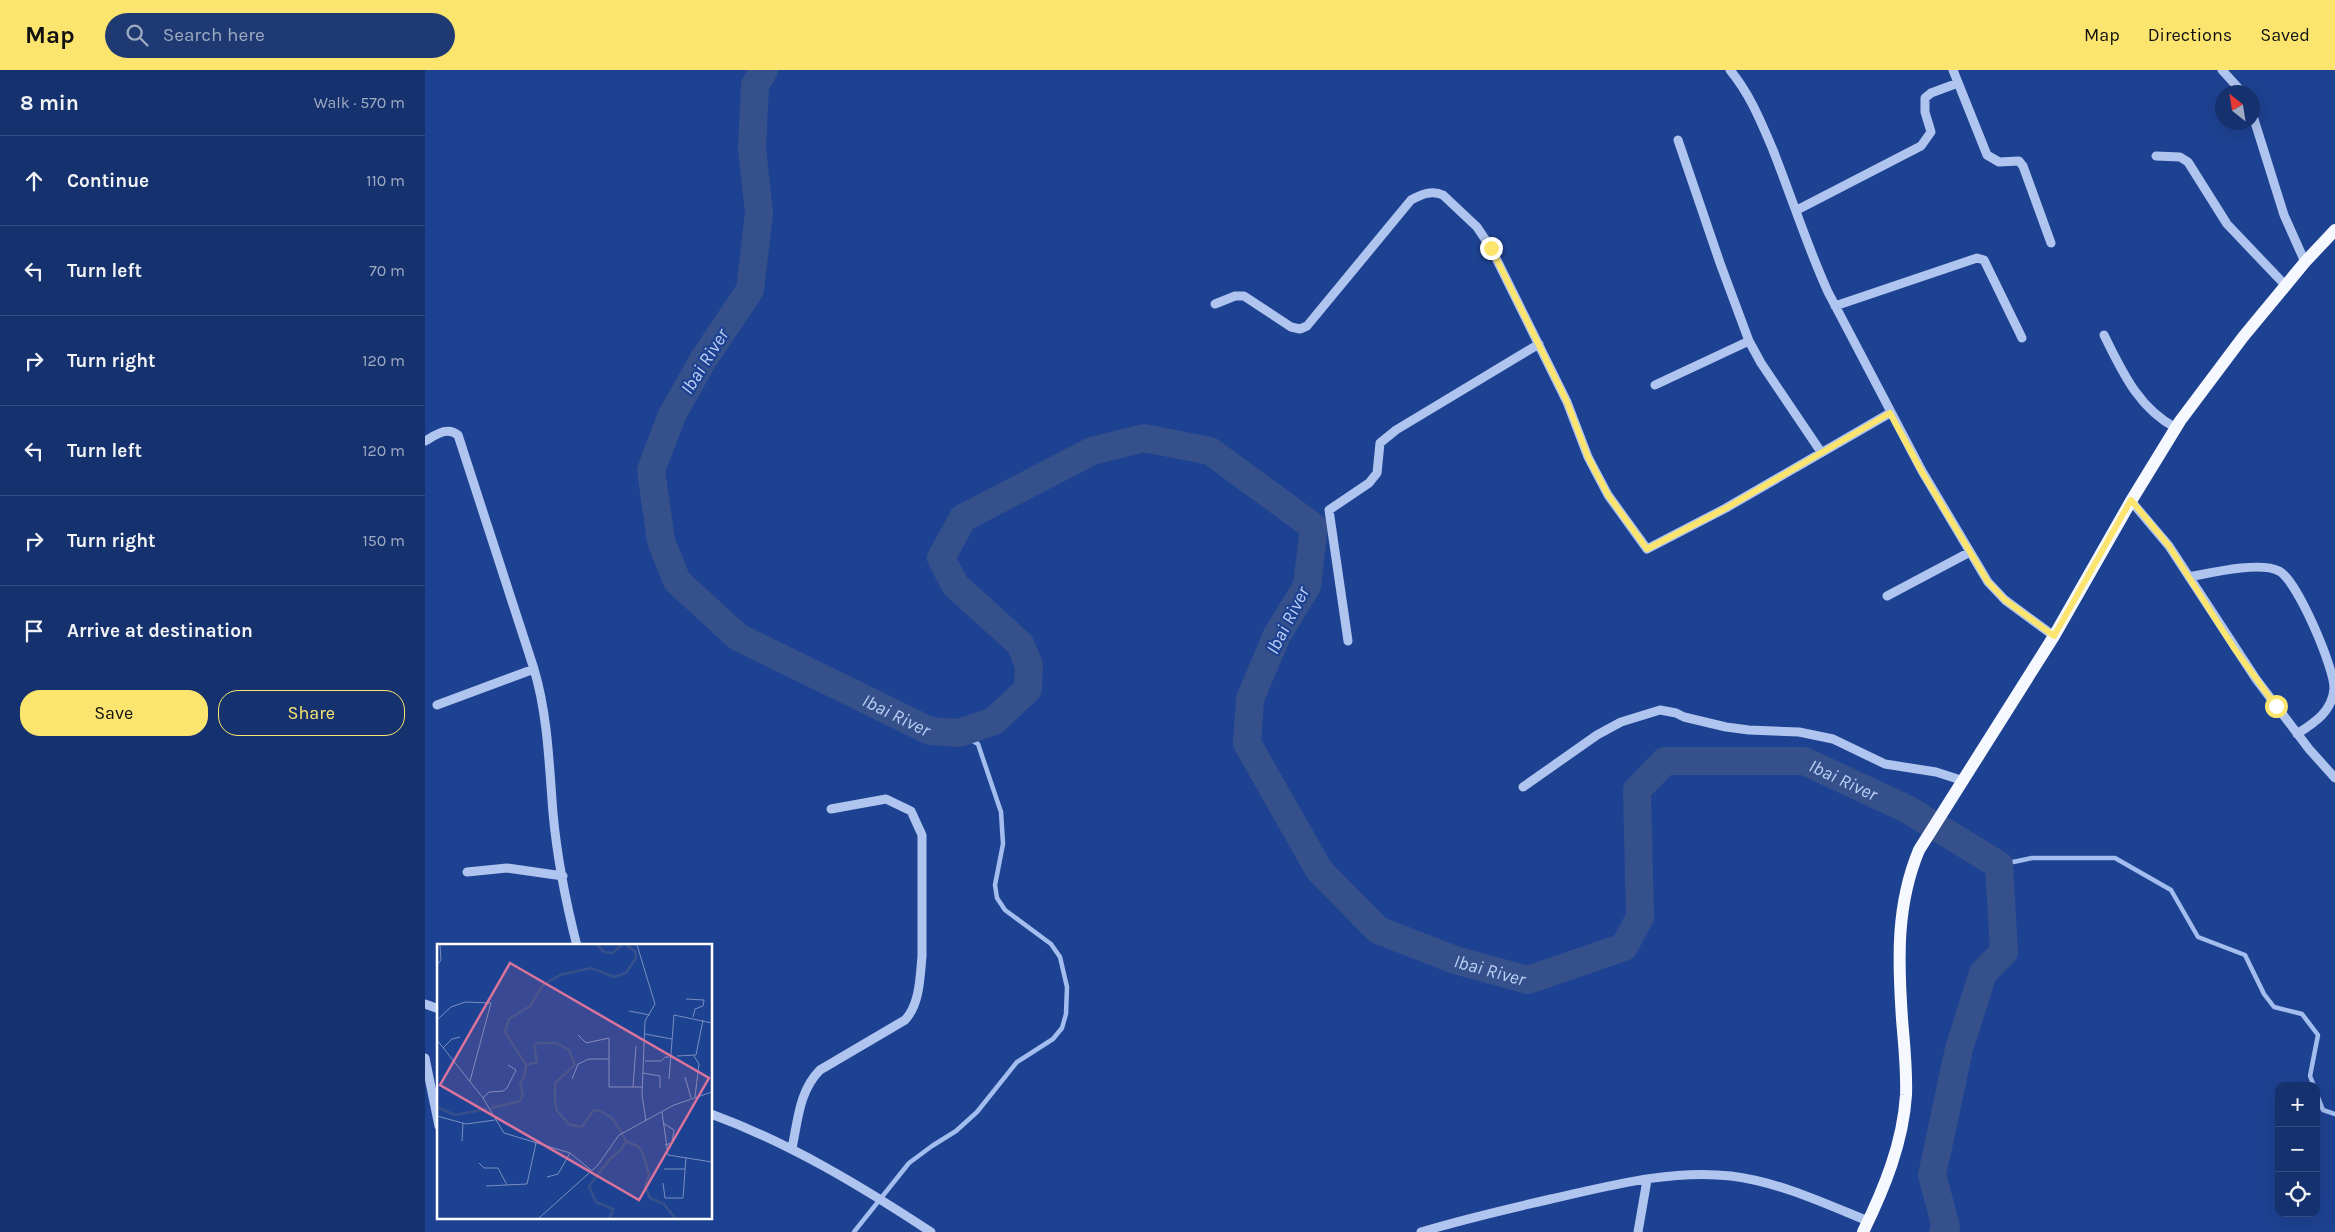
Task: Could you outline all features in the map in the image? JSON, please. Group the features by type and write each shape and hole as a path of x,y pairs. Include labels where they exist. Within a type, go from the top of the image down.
{"main road":[{"path":"1866,1227 1897,1152 1905,1108 1906,1066 1899,965 1901,912 1907,883 1919,850 2054,636 2131,500 2176,428 2233,350 2305,262 2335,230"}],"street":[{"path":"1730,70 1755,108 1797,210 1815,265 1922,472 1995,591 2054,636"},
{"path":"1953,70 1987,155 1999,162 2019,161 2023,166 2051,243"},
{"path":"2222,70 2236,85"},
{"path":"1797,210 1921,146 1931,132 1925,112 1925,98 1931,93 1958,83"},
{"path":"2257,130 2284,215 2305,262"},
{"path":"1678,140 1749,341 1761,363 1821,452"},
{"path":"2156,156 2180,156 2187,162 2227,224 2286,286"},
{"path":"1215,304 1235,296 1244,296 1291,327 1300,329 1307,326 1411,200 1424,193 1437,192 1450,200 1464,213 1491,248 1567,402 1588,457 1608,495 1647,549 1726,508 1890,413"},
{"path":"1835,306 1977,258 1984,260 2022,338"},
{"path":"2104,335 2125,375 2144,404 2162,421 2176,428"},
{"path":"1655,386 1749,341"},
{"path":"1348,641 1329,510 1369,483 1377,473 1380,443 1396,430 1539,344"},
{"path":"425,441 448,430 453,430 458,435 534,669 545,715 553,815 577,944"},
{"path":"2131,500 2163,539 2239,655 2297,734 2335,778"},
{"path":"1887,596 1970,552"},
{"path":"2189,578 2233,569 2261,568 2280,571 2294,587 2332,671 2334,689 2325,713 2297,734"},
{"path":"437,705 534,669"},
{"path":"1523,787 1597,735 1621,722 1660,710 1726,727 1799,732 1833,739 1885,764 1936,772 1963,781"},
{"path":"792,1148 804,1092 812,1078 821,1070 883,1035 911,1014 918,992 922,956 922,835 911,811 885,799 831,808"},
{"path":"467,872 507,868 563,876"},
{"path":"425,1004 437,1008"},
{"path":"425,1058 437,1116"},
{"path":"713,1115 792,1148 890,1205 931,1232"},
{"path":"1421,1232 1488,1213 1619,1183 1684,1176 1731,1176 1794,1192 1866,1227"},
{"path":"1638,1232 1647,1180"}],"waterway":[{"name":"Ibai River","path":"764,70 755,85 752,148 759,213 750,290 703,360 672,415 651,470 661,541 677,581 738,637 930,731 959,733 994,721 1028,689 1029,665 1020,644 955,585 941,558 963,518 1092,451 1144,438 1210,451 1314,527 1307,586 1277,635 1250,699 1247,743 1319,870 1378,930 1455,960 1528,980 1624,947 1640,917 1637,790 1665,761 1804,761 1907,809 1999,865 2004,952 1983,973 1959,1049 1932,1175 1946,1227 1943,1232"},
{"path":"854,1232 909,1163 956,1131 977,1112 1017,1062 1053,1039 1062,1028 1066,1014 1067,987 1060,957 1051,944 1005,910 997,898 995,885 1003,844 1001,812 978,744 959,733"},
{"path":"1999,865 2032,858 2115,858 2171,890 2198,937 2245,955 2264,994 2274,1007 2302,1014 2318,1035 2310,1076 2312,1082"},
{"path":"2320,1102 2323,1110 2335,1114"}],"route":[{"path":"1491,248 1518,298 1567,402 1588,457 1608,495 1647,549 1726,508 1890,413 1922,472 1988,582 2005,600 2054,636 2131,500 2169,546 2244,663 2276,706"}]}
